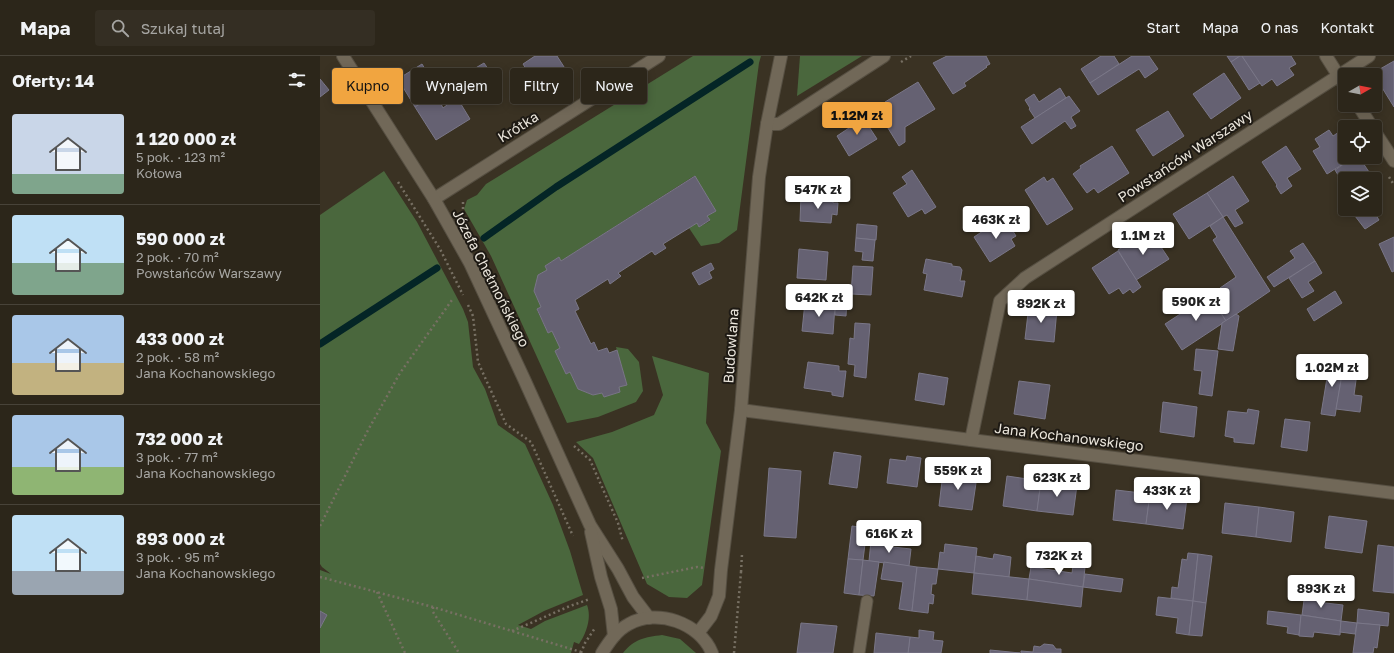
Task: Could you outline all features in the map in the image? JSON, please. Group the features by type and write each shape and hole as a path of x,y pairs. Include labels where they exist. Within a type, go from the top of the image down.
{"street":[{"name":"Józefa Chełmońskiego","path":"343,56 434,199 473,269 550,434 590,525 618,569 633,597 649,618"},
{"name":"Krótka","path":"434,199 659,56"},
{"name":"Budowlana","path":"698,633 711,616 719,596 741,410 759,177 767,124 781,56"},
{"path":"767,124 779,124 884,56"},
{"path":"1326,56 1338,74"},
{"name":"Powstańców Warszawy","path":"1356,68 1369,56"},
{"name":"Powstańców Warszawy","path":"971,440 1000,301 1025,278 1338,82"},
{"path":"1382,143 1394,161"},
{"name":"Jana Kochanowskiego","path":"741,410 1394,493"},
{"name":"Józefa Chełmońskiego","path":"590,525 601,577 611,609 614,636"},
{"path":"602,653 614,636 629,624 649,618 666,618 683,624 698,633 711,649 712,653"}],"lane":[{"path":"859,653 868,601"}],"path":[{"path":"398,182 440,249 464,295"},
{"path":"320,526 367,432 400,373 452,300"},
{"path":"467,302 473,316 478,362 481,369 506,424 531,442 571,530 573,538"},
{"path":"320,577 433,607 581,652 597,624"},
{"path":"377,592 405,653"},
{"path":"512,631 591,598 593,604"},
{"path":"433,607 433,612 460,653"}],"green space":[{"path":"693,56 761,56 737,230 719,243 701,246 689,228 697,223 699,227 710,221 707,216 716,211 694,176 561,261 559,257 545,266 547,270 538,275 534,291 541,307 537,310 548,333 552,331 560,348 555,351 566,374 570,372 578,389 593,395 602,393 604,397 620,392 619,387 627,385 616,347 628,349 639,362 643,391 636,402 598,417 567,423 491,256 464,209 467,200 477,195 486,184 615,104 647,104 647,84"},
{"path":"800,56 862,56 797,96"},
{"path":"384,171 417,222 463,309 468,322 473,367 485,389 498,425 525,444 553,505 570,551 583,595 544,611 518,625 531,629 545,621 587,605 589,620 586,631 579,644 574,642 571,653 320,653 320,570 331,574 320,564 320,215"},
{"path":"652,356 709,373 706,423 721,451 702,585 687,598 669,597 647,584 593,458 576,442 612,432 654,415 663,395"},
{"path":"662,635 680,639 696,653 623,653 627,648 640,640"}],"building":[{"path":"535,56 557,56 565,68 526,68 523,64"},
{"path":"947,56 986,56 990,64 964,83 966,86 953,94 933,63"},
{"path":"1101,56 1114,56 1119,64 1090,83 1081,69"},
{"path":"1132,56 1149,56 1158,69 1145,78 1139,69 1098,95 1090,83"},
{"path":"1227,56 1240,56 1231,62"},
{"path":"1242,56 1260,83 1249,90 1231,62"},
{"path":"1242,56 1291,56 1296,64 1289,68 1294,75 1277,86 1272,79 1262,86"},
{"path":"1394,61 1394,107 1382,88 1382,68"},
{"path":"484,63 487,68 476,68"},
{"path":"422,64 424,68 416,68"},
{"path":"411,71 411,100 403,87 403,76"},
{"path":"1224,73 1241,98 1211,119 1193,94"},
{"path":"320,79 329,90 320,97"},
{"path":"918,82 935,109 905,127 905,142 899,146 883,120 892,114 885,102"},
{"path":"1060,88 1066,98 1035,118 1025,100 1034,94 1039,102"},
{"path":"1069,96 1080,111 1071,117 1076,126 1071,129 1065,121 1032,144 1021,127"},
{"path":"420,104 441,104 443,108 446,104 461,104 470,119 436,140 415,107"},
{"path":"1168,111 1184,136 1153,156 1136,130"},
{"path":"862,116 877,139 849,156 837,136 849,128 848,125"},
{"path":"1329,130 1333,136 1338,133 1338,164 1343,164 1327,174 1313,151 1320,147 1315,139"},
{"path":"1112,146 1129,173 1098,193 1094,188 1087,193 1073,174 1081,168 1080,166"},
{"path":"1286,146 1301,169 1287,178 1292,186 1281,194 1262,162"},
{"path":"1344,164 1364,164 1369,172 1338,172 1338,175 1335,170"},
{"path":"912,170 936,207 925,214 922,209 908,217 893,193 907,184 902,177"},
{"path":"695,176 716,211 707,216 710,220 699,227 697,223 663,244 666,248 655,255 652,251 618,273 621,276 610,284 608,279 575,300 579,309 575,311 591,344 594,342 598,351 607,348 609,353 617,350 627,385 619,387 620,392 604,397 602,393 593,395 578,389 570,372 566,374 555,351 560,348 552,331 548,333 537,309 541,307 534,291 538,275 547,270 545,266 559,257 561,261"},
{"path":"1233,176 1249,201 1235,210 1243,223 1235,227 1227,215 1223,217 1207,193"},
{"path":"1044,177 1047,182 1053,178 1073,209 1047,225 1025,190"},
{"path":"1207,193 1223,217 1189,239 1173,214"},
{"path":"801,196 833,199 833,203 838,203 837,215 832,214 831,223 800,221"},
{"path":"1355,216 1376,216 1379,220 1365,229"},
{"path":"1004,217 1016,236 1011,239 1015,246 990,262 974,237"},
{"path":"1223,217 1270,291 1226,321 1211,298 1222,291 1220,288 1236,277 1213,240 1217,237 1210,226"},
{"path":"857,224 877,226 876,240 856,238"},
{"path":"1146,232 1155,246 1159,244 1169,259 1136,280 1118,250"},
{"path":"1394,237 1394,271 1392,272 1379,244"},
{"path":"856,238 875,240 873,261 862,260 863,252 855,251"},
{"path":"1303,243 1315,261 1274,287 1267,277 1295,258 1290,251"},
{"path":"799,249 828,252 826,280 797,278"},
{"path":"1118,251 1141,287 1133,293 1130,289 1123,294 1119,288 1109,294 1092,268"},
{"path":"926,259 960,267 962,270 960,281 965,281 962,297 924,290 927,274 923,273"},
{"path":"1315,261 1322,273 1308,282 1314,291 1302,298 1289,278"},
{"path":"711,263 714,269 709,272 712,278 699,285 692,273"},
{"path":"853,266 873,267 871,295 851,294"},
{"path":"1335,291 1342,303 1314,321 1307,309"},
{"path":"1209,295 1226,321 1182,350 1165,324"},
{"path":"836,300 847,301 846,316 835,315"},
{"path":"805,302 835,305 833,334 802,331"},
{"path":"1029,305 1057,309 1054,342 1025,339"},
{"path":"1236,314 1239,316 1233,351 1218,349 1222,323"},
{"path":"855,323 870,324 866,378 854,376 855,365 848,364 850,338 854,339"},
{"path":"1196,349 1218,351 1212,396 1199,394 1202,371 1194,370"},
{"path":"1330,360 1344,363 1335,416 1321,414"},
{"path":"1367,360 1365,374 1357,373 1354,395 1362,396 1360,412 1336,409 1344,363"},
{"path":"808,362 839,366 839,371 846,371 843,397 832,395 832,392 804,388"},
{"path":"919,373 948,378 944,405 915,400"},
{"path":"1019,381 1050,385 1045,419 1014,414"},
{"path":"1163,402 1197,407 1194,437 1160,432"},
{"path":"1248,409 1259,411 1254,444 1234,442 1234,438 1225,436 1228,411 1247,413"},
{"path":"1285,419 1310,422 1307,451 1281,447"},
{"path":"834,452 861,456 857,488 829,484"},
{"path":"907,456 921,458 917,487 887,483 890,459 906,461"},
{"path":"769,468 801,471 796,538 764,536"},
{"path":"958,470 972,472 970,482 976,483 972,510 939,506 943,473 958,475"},
{"path":"1007,476 1041,481 1037,511 1003,506"},
{"path":"1041,481 1077,485 1073,515 1037,511"},
{"path":"1116,490 1150,494 1146,524 1113,520"},
{"path":"1150,494 1187,498 1183,529 1146,524"},
{"path":"1225,503 1259,507 1256,537 1222,533"},
{"path":"1259,507 1294,512 1291,542 1256,537"},
{"path":"1329,516 1367,521 1362,553 1325,548"},
{"path":"852,526 867,528 863,560 848,559"},
{"path":"871,541 884,542 884,546 911,549 909,566 869,561"},
{"path":"945,544 977,548 974,573 938,569 940,552 944,553"},
{"path":"1378,545 1394,547 1394,593 1373,591"},
{"path":"1188,553 1198,554 1193,601 1171,598 1172,587 1178,588 1182,559 1187,560"},
{"path":"994,554 1011,557 1009,577 974,573 976,556 993,559"},
{"path":"1198,554 1212,556 1206,603 1193,601"},
{"path":"848,559 863,560 859,595 844,593"},
{"path":"863,560 879,562 874,596 859,595"},
{"path":"884,562 917,567 912,611 899,609 903,582 881,579"},
{"path":"1073,566 1085,567 1083,587 1029,579 1031,567 1072,573"},
{"path":"917,567 938,569 936,584 932,584 931,594 934,595 933,604 929,603 928,613 912,611"},
{"path":"974,573 1029,579 1027,600 972,594"},
{"path":"1085,574 1123,579 1121,592 1083,587"},
{"path":"1029,579 1083,587 1081,607 1027,600"},
{"path":"1305,593 1318,595 1317,602 1343,605 1341,621 1302,615"},
{"path":"1158,597 1193,601 1189,635 1176,633 1178,618 1156,615"},
{"path":"1193,601 1206,603 1202,636 1189,635"},
{"path":"1358,609 1389,613 1388,626 1357,623"},
{"path":"320,611 327,615 320,628"},
{"path":"1268,611 1301,615 1299,635 1287,633 1288,627 1267,624"},
{"path":"1301,615 1341,621 1340,635 1314,632 1313,637 1299,636"},
{"path":"1341,621 1357,623 1355,634 1340,632"},
{"path":"801,623 837,626 833,653 797,653"},
{"path":"1357,623 1380,625 1377,648 1374,647 1373,653 1353,653"},
{"path":"919,630 934,632 933,640 943,641 941,653 908,653 910,637 919,638"},
{"path":"876,633 910,637 908,653 874,653"},
{"path":"1044,644 1053,645 1056,649 1061,649 1061,653 1021,653 1021,651 1033,652 1034,646 1040,647"},
{"path":"990,650 1020,653 990,653"}],"waterway":[{"path":"484,238 556,187 750,62"},
{"path":"320,344 437,268"}]}
